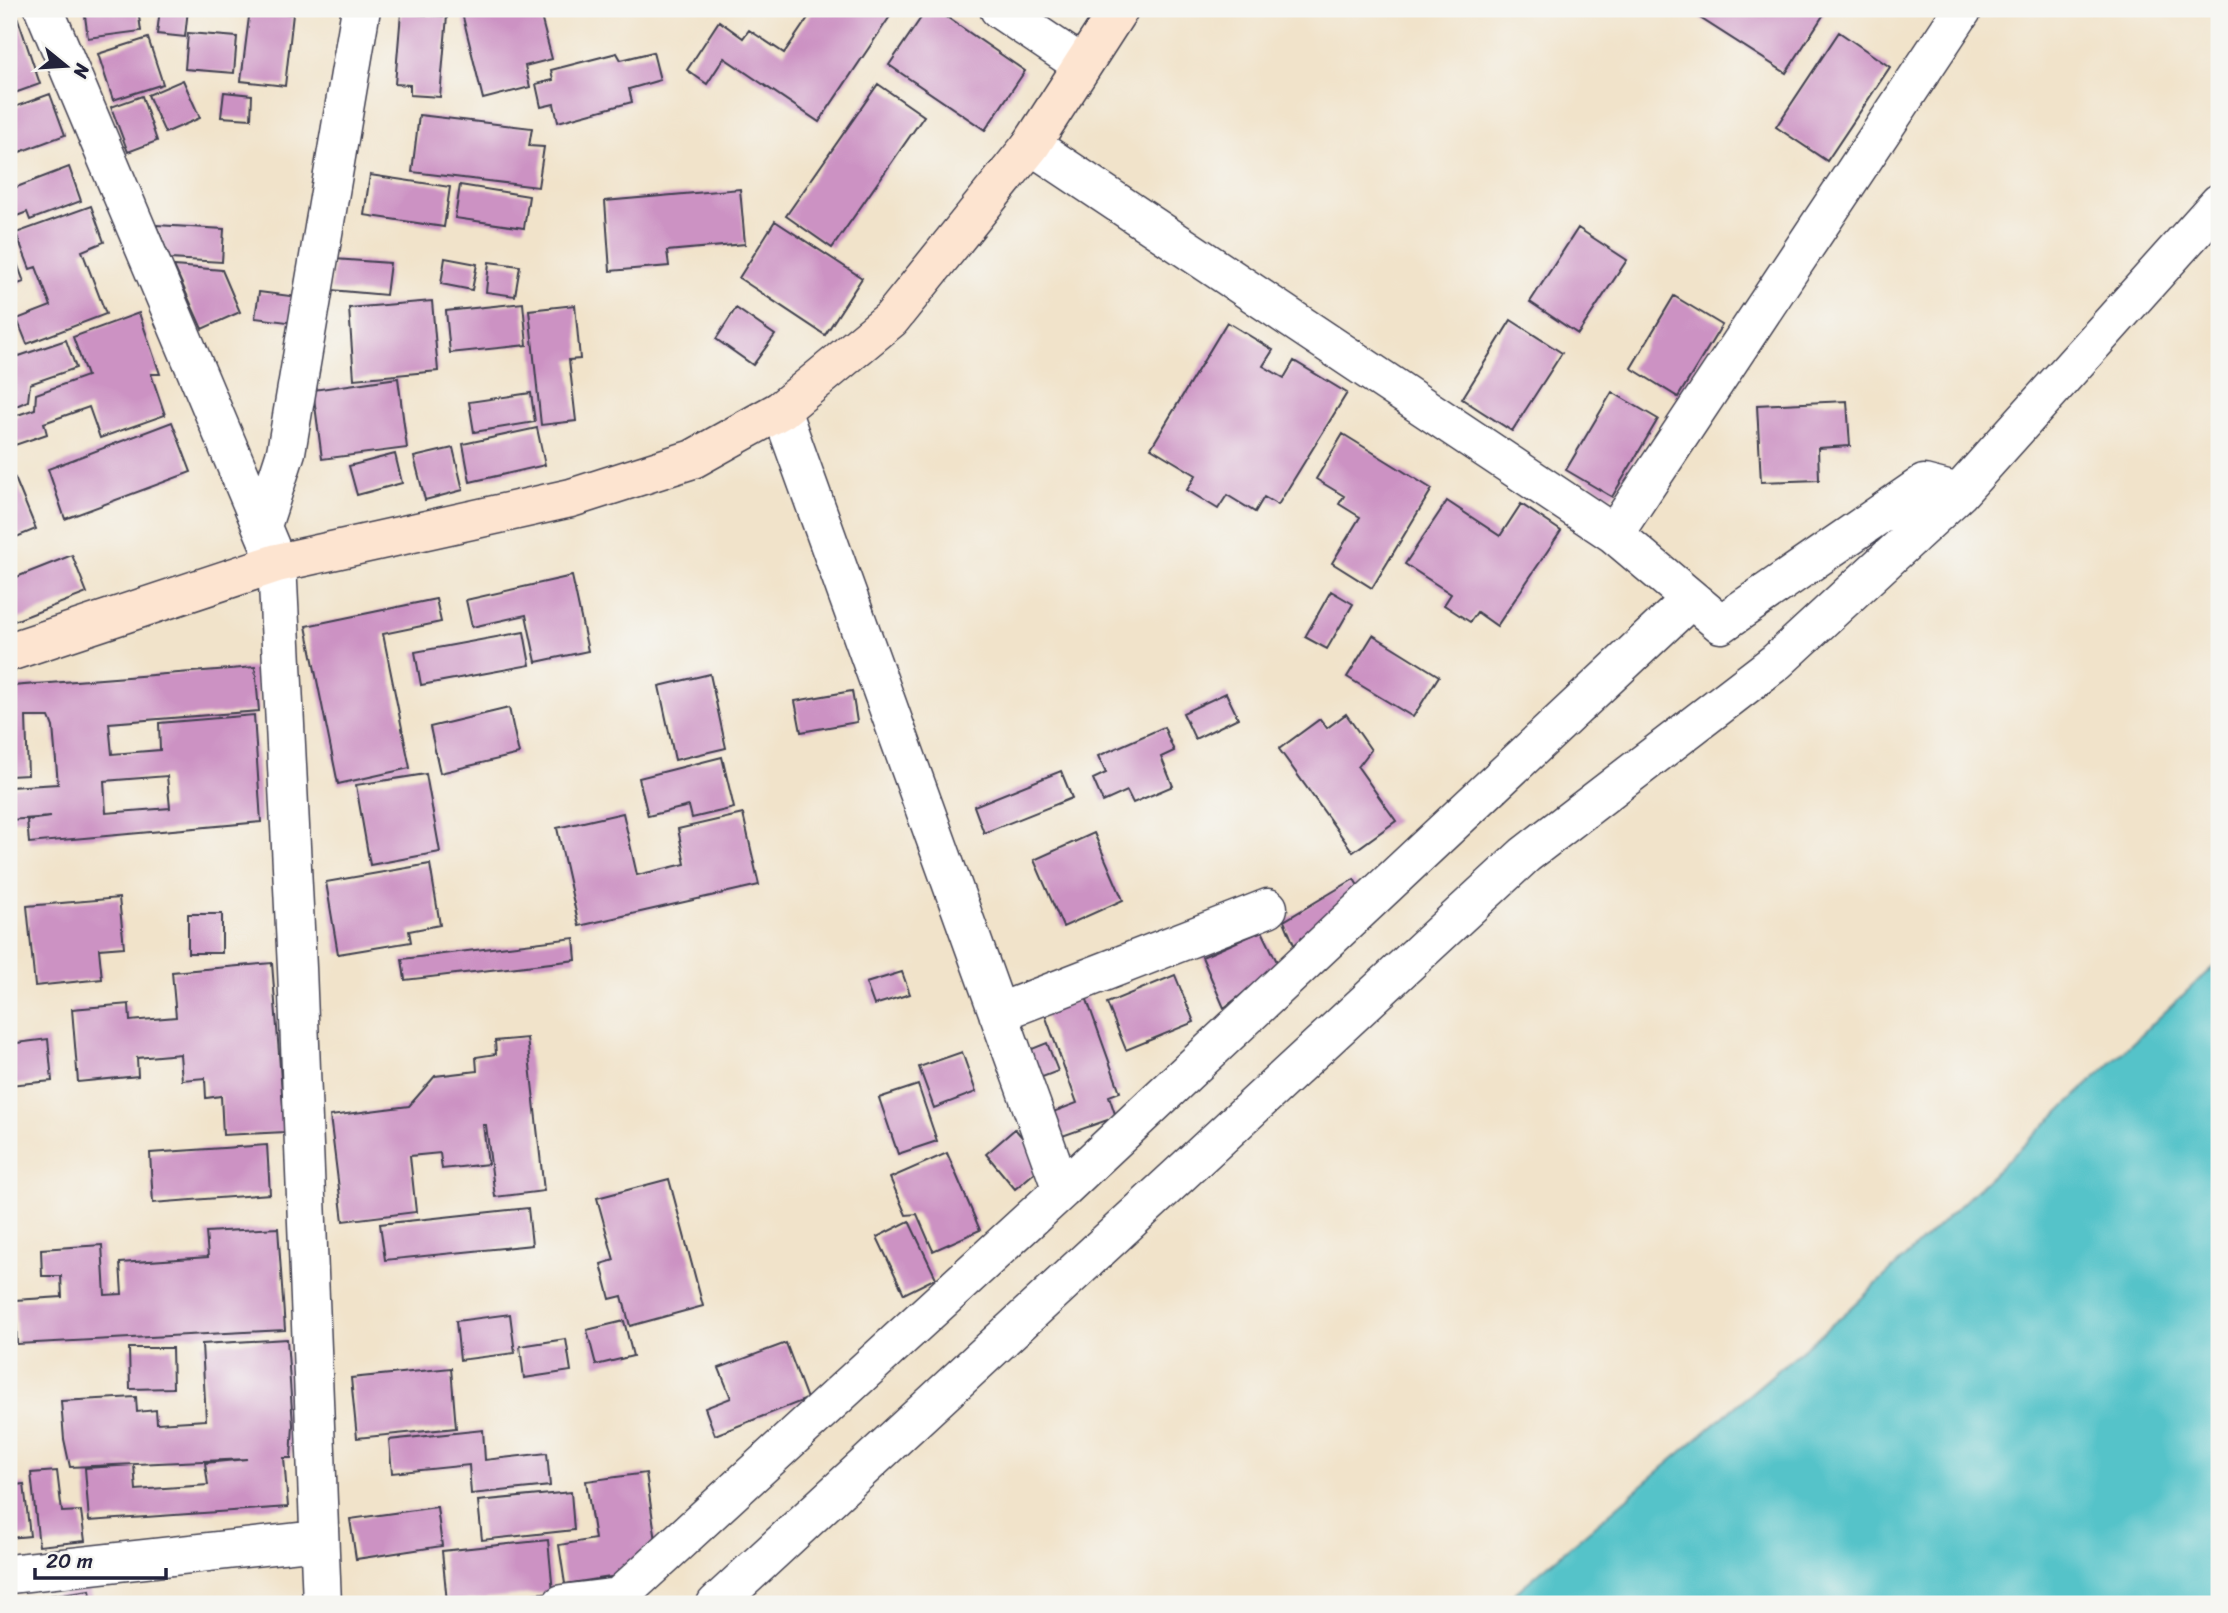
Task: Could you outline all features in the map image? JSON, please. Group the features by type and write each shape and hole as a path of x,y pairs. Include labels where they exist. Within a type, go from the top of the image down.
{"street":[{"path":"44,9 277,563 297,968 322,1604"},
{"path":"262,526 286,452 361,9"},
{"path":"999,9 1082,65"},
{"path":"9,652 277,563 571,498 693,459 781,410 891,319 1031,145 1119,9"},
{"path":"1614,534 1963,9"},
{"path":"1031,145 1614,534 1721,624 1924,484 1959,493"},
{"path":"716,1604 1525,855 1776,662 1959,493 2219,203"},
{"path":"781,410 1062,1190"},
{"path":"562,1604 615,1601 1062,1190 1691,599"},
{"path":"998,1013 1268,908"},
{"path":"9,1574 318,1540"}],"water":[{"path":"2219,961 2219,1604 1502,1604 1849,1310"}],"building":[{"path":"84,9 138,9 141,31 88,38"},
{"path":"160,9 188,9 185,37 157,34"},
{"path":"250,9 293,14 285,86 241,81"},
{"path":"461,9 539,9 552,59 525,66 530,87 483,99"},
{"path":"814,9 895,9 819,122 724,58 707,84 687,70 719,21 743,38 749,30 784,53"},
{"path":"927,9 935,9 1025,71 985,130 889,65"},
{"path":"1686,9 1815,9 1824,14 1786,73"},
{"path":"401,13 447,16 440,97 410,95 410,85 395,84"},
{"path":"17,16 40,84 9,95 9,19"},
{"path":"1839,32 1890,67 1827,161 1776,127"},
{"path":"188,33 237,37 234,73 185,69"},
{"path":"148,38 163,84 113,100 98,54"},
{"path":"653,52 660,80 629,89 632,102 558,122 554,104 541,107 536,84 553,80 551,70 617,53 621,60"},
{"path":"183,80 200,118 165,133 148,95"},
{"path":"878,84 924,116 832,248 786,216"},
{"path":"224,92 252,95 251,119 221,117"},
{"path":"50,94 65,135 9,156 9,109"},
{"path":"142,96 157,141 128,152 111,107"},
{"path":"419,115 532,128 529,146 544,147 538,187 412,172"},
{"path":"69,167 81,201 30,220 27,212 9,219 9,190"},
{"path":"370,175 450,187 444,227 364,215"},
{"path":"460,185 529,196 524,228 455,218"},
{"path":"740,189 745,244 667,251 669,266 610,271 605,201"},
{"path":"91,206 104,242 82,251 106,314 27,344 17,319 51,306 36,267 30,269 16,233"},
{"path":"775,221 862,278 825,335 739,278"},
{"path":"156,225 224,229 222,262 170,259"},
{"path":"1578,228 1627,260 1578,334 1530,302"},
{"path":"9,242 24,282 9,287"},
{"path":"445,258 477,264 472,290 441,284"},
{"path":"334,259 390,263 386,295 331,290"},
{"path":"489,262 520,266 515,296 486,292"},
{"path":"174,266 222,270 240,312 202,329"},
{"path":"259,292 298,297 295,323 255,318"},
{"path":"1674,296 1722,325 1678,397 1631,368"},
{"path":"432,301 438,371 354,379 349,308"},
{"path":"523,303 527,345 450,353 446,311"},
{"path":"575,305 580,359 569,360 576,421 541,425 529,310"},
{"path":"736,308 775,335 753,365 716,339"},
{"path":"139,313 160,374 151,374 165,415 100,438 89,407 44,423 47,434 15,445 9,418 35,409 36,394 87,376 73,337"},
{"path":"1511,320 1562,353 1512,431 1462,399"},
{"path":"1227,322 1273,350 1263,366 1284,378 1294,361 1347,393 1278,505 1264,497 1255,512 1227,495 1218,509 1187,490 1196,475 1151,448"},
{"path":"66,340 76,368 30,384 28,401 9,409 9,345 19,356"},
{"path":"398,378 407,448 322,459 313,390"},
{"path":"1612,392 1658,419 1612,497 1566,470"},
{"path":"531,393 535,422 474,432 469,402"},
{"path":"1847,401 1850,446 1818,448 1819,480 1761,482 1757,405"},
{"path":"172,422 191,472 65,519 48,469"},
{"path":"537,428 545,465 470,482 463,444"},
{"path":"1343,434 1432,489 1372,588 1332,563 1360,517 1339,504 1344,496 1316,479"},
{"path":"453,448 463,490 425,500 414,457"},
{"path":"395,454 402,483 357,495 349,466"},
{"path":"15,478 36,529 9,540 9,481"},
{"path":"1447,501 1500,536 1521,504 1561,531 1497,626 1477,612 1470,622 1444,605 1451,594 1405,564"},
{"path":"72,555 87,593 9,623 9,580"},
{"path":"572,576 588,651 536,662 526,615 472,627 466,600"},
{"path":"1331,591 1353,604 1327,649 1305,637"},
{"path":"436,599 441,622 383,634 410,768 338,784 306,626"},
{"path":"524,632 530,665 421,685 415,652"},
{"path":"1373,635 1439,676 1413,717 1347,677"},
{"path":"255,667 259,711 109,723 112,754 160,750 159,723 254,715 261,822 29,843 27,820 51,817 9,820 9,787 58,784 53,727 49,717 26,717 28,775 9,776 9,718 15,718 12,686","holes":["167,776 170,808 106,813 104,781"]},
{"path":"710,674 726,748 675,760 659,686"},
{"path":"852,691 857,722 801,732 795,701"},
{"path":"1226,693 1238,718 1195,739 1183,713"},
{"path":"509,708 519,754 440,773 430,727"},
{"path":"1346,714 1371,750 1358,767 1396,821 1353,852 1279,749 1320,719 1327,728"},
{"path":"1164,727 1174,751 1161,757 1173,786 1133,803 1127,791 1103,802 1093,779 1106,773 1098,756"},
{"path":"722,757 734,808 692,818 689,806 648,816 639,778"},
{"path":"1061,771 1072,798 984,833 974,806"},
{"path":"426,774 440,852 370,865 356,785"},
{"path":"623,813 637,875 685,864 678,829 743,814 759,885 579,926 557,828"},
{"path":"1094,833 1123,900 1063,927 1034,860"},
{"path":"430,864 440,925 409,931 411,942 338,954 326,882"},
{"path":"1354,879 1363,894 1297,952 1284,921"},
{"path":"119,898 124,947 99,949 102,979 35,986 27,906"},
{"path":"188,914 222,914 222,953 188,953"},
{"path":"1262,931 1279,966 1224,1008 1202,957"},
{"path":"574,938 576,960 405,980 402,959"},
{"path":"272,963 285,1132 223,1135 221,1096 206,1098 205,1078 182,1080 180,1054 137,1058 138,1076 78,1082 72,1009 129,1004 130,1021 176,1017 172,972"},
{"path":"902,972 910,994 874,1005 866,983"},
{"path":"1175,975 1194,1022 1126,1050 1107,1003"},
{"path":"1086,997 1120,1092 1109,1096 1116,1117 1054,1139 1045,1115 1077,1103 1044,1012"},
{"path":"527,1038 544,1191 495,1197 486,1125 483,1125 488,1164 442,1169 440,1153 410,1156 416,1212 343,1221 330,1116 409,1106 435,1076 477,1071 476,1057 496,1054 495,1041"},
{"path":"48,1039 52,1081 9,1085 9,1044"},
{"path":"1047,1043 1058,1071 1032,1081 1022,1053"},
{"path":"962,1052 976,1092 934,1108 919,1067"},
{"path":"918,1085 937,1141 898,1154 879,1098"},
{"path":"1015,1129 1045,1164 1015,1189 986,1154"},
{"path":"267,1145 270,1194 153,1203 150,1153"},
{"path":"947,1153 980,1230 933,1251 917,1214 906,1215 890,1178"},
{"path":"669,1179 703,1306 630,1326 622,1296 610,1299 601,1264 614,1260 597,1198"},
{"path":"528,1208 532,1245 385,1260 380,1224"},
{"path":"909,1221 936,1278 904,1294 877,1237"},
{"path":"278,1228 285,1330 17,1344 15,1300 62,1297 61,1276 42,1276 41,1249 102,1245 105,1295 122,1294 120,1263 208,1257 206,1232"},
{"path":"510,1314 515,1353 460,1360 456,1321"},
{"path":"624,1321 633,1356 596,1365 587,1330"},
{"path":"287,1339 293,1425 291,1458 284,1458 288,1507 89,1521 85,1468 134,1465 136,1490 208,1485 205,1463 247,1459 70,1467 64,1439 61,1401 136,1397 137,1412 156,1410 157,1423 206,1420 202,1344"},
{"path":"566,1339 571,1371 524,1378 520,1346"},
{"path":"786,1343 807,1399 715,1435 705,1408 731,1398 719,1368"},
{"path":"129,1348 172,1348 173,1388 130,1389"},
{"path":"451,1368 456,1428 357,1438 351,1378"},
{"path":"483,1430 485,1460 547,1453 550,1486 471,1494 469,1465 392,1473 389,1440"},
{"path":"57,1471 62,1512 81,1511 85,1541 39,1546 31,1473"},
{"path":"646,1473 656,1541 617,1576 565,1584 559,1545 595,1539 586,1481"},
{"path":"24,1484 30,1536 9,1538 9,1486"},
{"path":"571,1492 574,1530 482,1540 478,1501"},
{"path":"437,1507 442,1546 356,1559 350,1519"},
{"path":"548,1540 553,1592 447,1602 442,1551"},
{"path":"90,1590 92,1604 14,1604 14,1601"}]}
